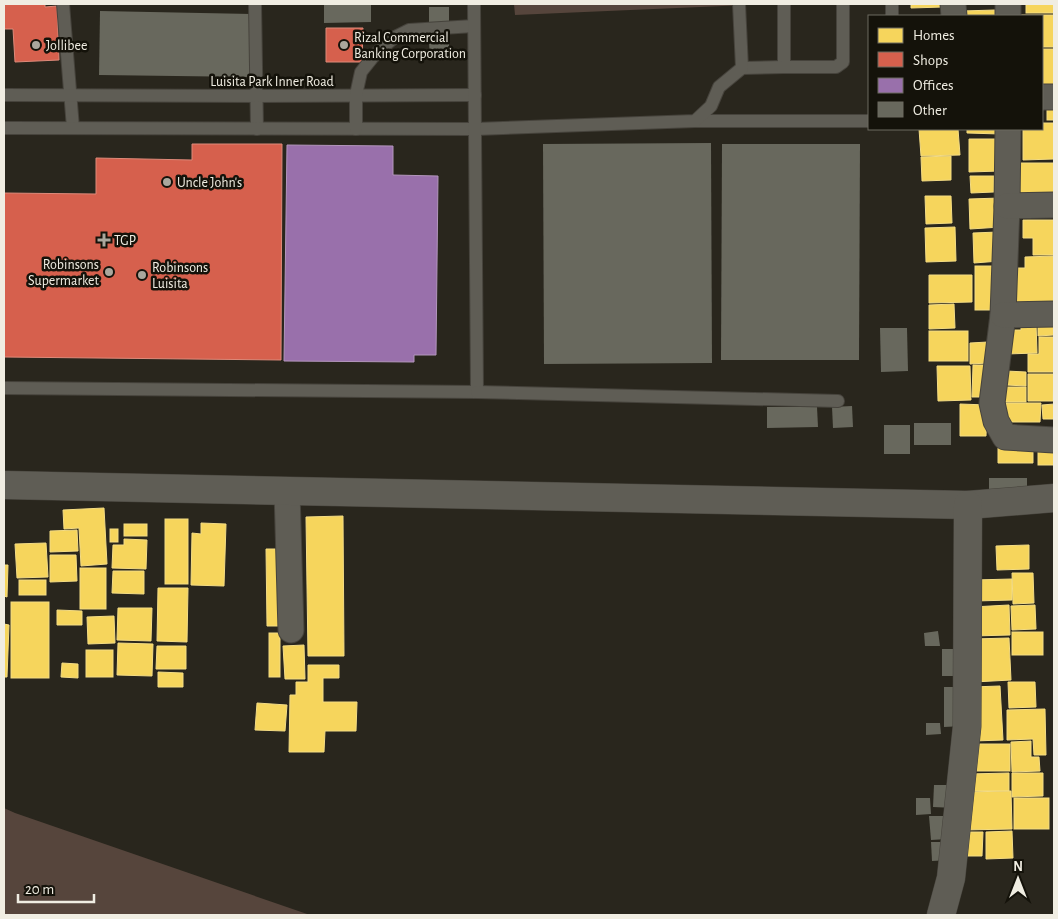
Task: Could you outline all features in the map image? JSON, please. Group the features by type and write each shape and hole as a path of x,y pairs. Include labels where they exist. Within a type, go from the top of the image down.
{"street":[{"path":"1008,130 1003,315 992,402 996,421 1005,437 1054,440"},
{"path":"1007,206 1054,205"},
{"path":"1003,315 1054,314"},
{"path":"4,486 968,505 1054,498"},
{"path":"287,491 291,630"},
{"path":"940,915 951,878 967,726 968,505"}],"lane":[{"path":"62,4 73,128"},
{"path":"254,4 257,129"},
{"path":"474,4 477,392"},
{"path":"739,4 742,68"},
{"path":"784,4 784,66"},
{"path":"695,121 711,106 718,87 742,68 784,66 830,67 843,62 843,4"},
{"path":"356,129 356,95 361,72 384,46 395,37 409,30 474,26"},
{"name":"Luisita Park Inner Road","path":"4,95 475,95"},
{"path":"4,128 476,129 695,121 868,121"},
{"path":"4,388 477,392 838,401"}],"shaded area":[{"path":"514,4 768,4 515,15"},
{"path":"4,808 15,813 310,915 4,915"}],"building: Homes":[{"path":"911,4 943,4 943,7 911,8"},
{"path":"1026,4 1054,4 1054,13 1026,13"},
{"path":"995,10 995,15 962,15 962,11"},
{"path":"1043,15 1054,15 1054,47 1043,47"},
{"path":"1043,49 1054,49 1054,86 1043,86"},
{"path":"1047,105 1054,105 1054,120 1047,120"},
{"path":"1043,123 1054,123 1054,159 1023,160 1023,130 1043,130"},
{"path":"919,130 958,130 960,155 921,156"},
{"path":"967,130 1000,130 1000,134 967,133"},
{"path":"969,139 1000,139 1000,171 969,172"},
{"path":"951,156 951,180 922,181 921,157"},
{"path":"1015,163 1054,163 1054,201 1014,201"},
{"path":"970,176 994,176 994,192 971,193"},
{"path":"925,196 951,196 952,223 926,224"},
{"path":"1000,198 1001,227 970,229 969,199"},
{"path":"1023,220 1054,220 1054,255 1033,255 1033,238 1023,238"},
{"path":"955,227 956,261 926,262 925,228"},
{"path":"998,232 1000,261 974,263 973,233"},
{"path":"1054,256 1054,309 1012,310 1011,268 1025,268 1025,257"},
{"path":"975,266 998,266 998,310 975,310"},
{"path":"929,275 972,275 972,302 929,303"},
{"path":"954,304 955,328 929,329 929,305"},
{"path":"1054,321 1054,335 1038,336 1038,322"},
{"path":"1021,323 1036,323 1037,353 1006,354 1005,330 1021,330"},
{"path":"929,331 968,331 968,361 929,361"},
{"path":"1039,337 1054,337 1054,372 1028,372 1028,354 1039,354"},
{"path":"988,342 988,363 970,364 970,343"},
{"path":"973,365 990,365 989,397 972,397"},
{"path":"937,366 970,366 971,400 938,401"},
{"path":"1006,371 1026,372 1026,386 1006,385"},
{"path":"1028,374 1054,374 1053,401 1028,401"},
{"path":"1005,387 1026,387 1026,402 1005,402"},
{"path":"1006,403 1041,403 1040,422 1005,422"},
{"path":"960,404 987,405 986,436 960,436"},
{"path":"1054,404 1054,419 1043,419 1042,405"},
{"path":"1033,442 1033,463 998,463 998,443"},
{"path":"1038,447 1054,447 1054,465 1038,465"},
{"path":"104,508 107,564 81,566 79,528 64,529 63,510"},
{"path":"343,516 344,656 308,656 306,517"},
{"path":"165,519 188,519 188,584 165,584"},
{"path":"201,523 226,524 224,586 191,585 192,533 201,534"},
{"path":"124,524 147,524 147,536 124,536"},
{"path":"110,529 118,529 118,542 110,542"},
{"path":"77,530 78,551 50,552 50,531"},
{"path":"124,539 147,540 146,569 112,568 113,545 124,545"},
{"path":"46,543 48,577 17,578 15,544"},
{"path":"1029,545 1029,569 997,570 996,546"},
{"path":"266,549 284,549 285,626 267,626"},
{"path":"50,555 76,555 77,581 50,582"},
{"path":"4,565 8,565 7,597 4,596"},
{"path":"80,568 106,568 106,609 80,609"},
{"path":"113,571 144,571 144,594 112,593"},
{"path":"1012,573 1033,573 1034,603 1013,604"},
{"path":"1012,579 1012,600 975,601 974,580"},
{"path":"19,580 46,580 46,595 19,595"},
{"path":"158,588 188,588 187,642 157,641"},
{"path":"11,602 49,602 49,678 11,678"},
{"path":"1009,605 1010,635 973,636 972,607"},
{"path":"1035,605 1036,629 1012,630 1011,606"},
{"path":"118,608 152,608 151,641 117,640"},
{"path":"57,610 82,611 82,625 57,625"},
{"path":"114,616 115,643 88,644 87,617"},
{"path":"4,624 9,625 7,677 4,677"},
{"path":"1012,632 1043,632 1043,655 1012,655"},
{"path":"269,633 280,633 280,677 269,677"},
{"path":"1009,638 1011,680 974,682 973,639"},
{"path":"118,643 153,644 152,676 117,675"},
{"path":"304,645 305,679 285,679 283,646"},
{"path":"157,646 186,646 186,669 156,669"},
{"path":"86,650 113,650 113,677 86,677"},
{"path":"62,663 78,664 78,678 61,677"},
{"path":"308,665 339,665 339,678 323,678 323,702 357,702 356,731 325,731 324,752 289,752 290,695 296,695 296,682 308,682"},
{"path":"158,672 183,673 183,687 158,687"},
{"path":"1008,682 1035,682 1036,707 1009,708"},
{"path":"1000,686 1003,740 973,741 971,687"},
{"path":"257,703 287,705 285,731 255,730"},
{"path":"1045,709 1046,755 1034,755 1033,739 1007,740 1007,710"},
{"path":"1031,741 1031,757 1039,757 1040,771 1012,772 1011,742"},
{"path":"970,744 1010,744 1010,771 970,771"},
{"path":"1009,773 1009,791 968,791 968,774"},
{"path":"1012,773 1043,773 1043,796 1012,797"},
{"path":"1011,791 1012,829 964,830 964,792"},
{"path":"1014,798 1049,798 1049,829 1014,829"},
{"path":"1012,831 1013,858 986,859 986,832"},
{"path":"963,832 983,832 982,856 963,856"}],"building: Shops":[{"name":"Jollibee","path":"4,4 45,4 45,7 57,6 59,60 15,62 13,29 4,29"},
{"name":"Rizal Commercial Banking Corporation","path":"326,28 363,28 362,62 326,62"},
{"name":"Robinsons Luisita","path":"192,144 282,144 281,360 4,357 4,193 96,194 96,158 192,160"}],"building: Offices":[{"path":"287,145 393,146 393,175 438,176 436,355 414,355 414,362 284,361"}],"building: Other":[{"path":"324,4 371,4 371,22 324,23"},
{"path":"429,7 449,7 449,24 429,25"},
{"path":"100,11 252,14 251,77 99,75"},
{"path":"449,41 449,59 430,59 429,42"},
{"path":"711,143 712,363 544,364 543,144"},
{"path":"722,144 860,144 859,360 721,360"},
{"path":"880,328 907,328 908,371 881,372"},
{"path":"852,406 853,427 833,428 832,407"},
{"path":"767,407 817,407 818,427 767,428"},
{"path":"914,423 951,423 951,445 914,445"},
{"path":"884,425 910,425 910,454 884,454"},
{"path":"989,478 1027,478 1027,497 989,497"},
{"path":"938,631 940,646 925,646 924,633"},
{"path":"942,649 962,649 962,676 942,676"},
{"path":"944,687 963,687 963,726 944,727"},
{"path":"926,723 940,723 941,734 926,735"},
{"path":"934,785 956,785 955,808 933,807"},
{"path":"916,798 930,798 931,814 916,815"},
{"path":"929,816 947,816 948,839 931,840"},
{"path":"931,842 949,842 950,860 932,861"}],"place":[{"name":"Jollibee","path":"36,45"},
{"name":"Rizal Commercial Banking Corporation","path":"344,45"},
{"name":"Uncle John's","path":"167,182"},
{"name":"TGP","path":"104,240"},
{"name":"Robinsons Supermarket","path":"109,272"},
{"name":"Robinsons Luisita","path":"142,275"}]}
